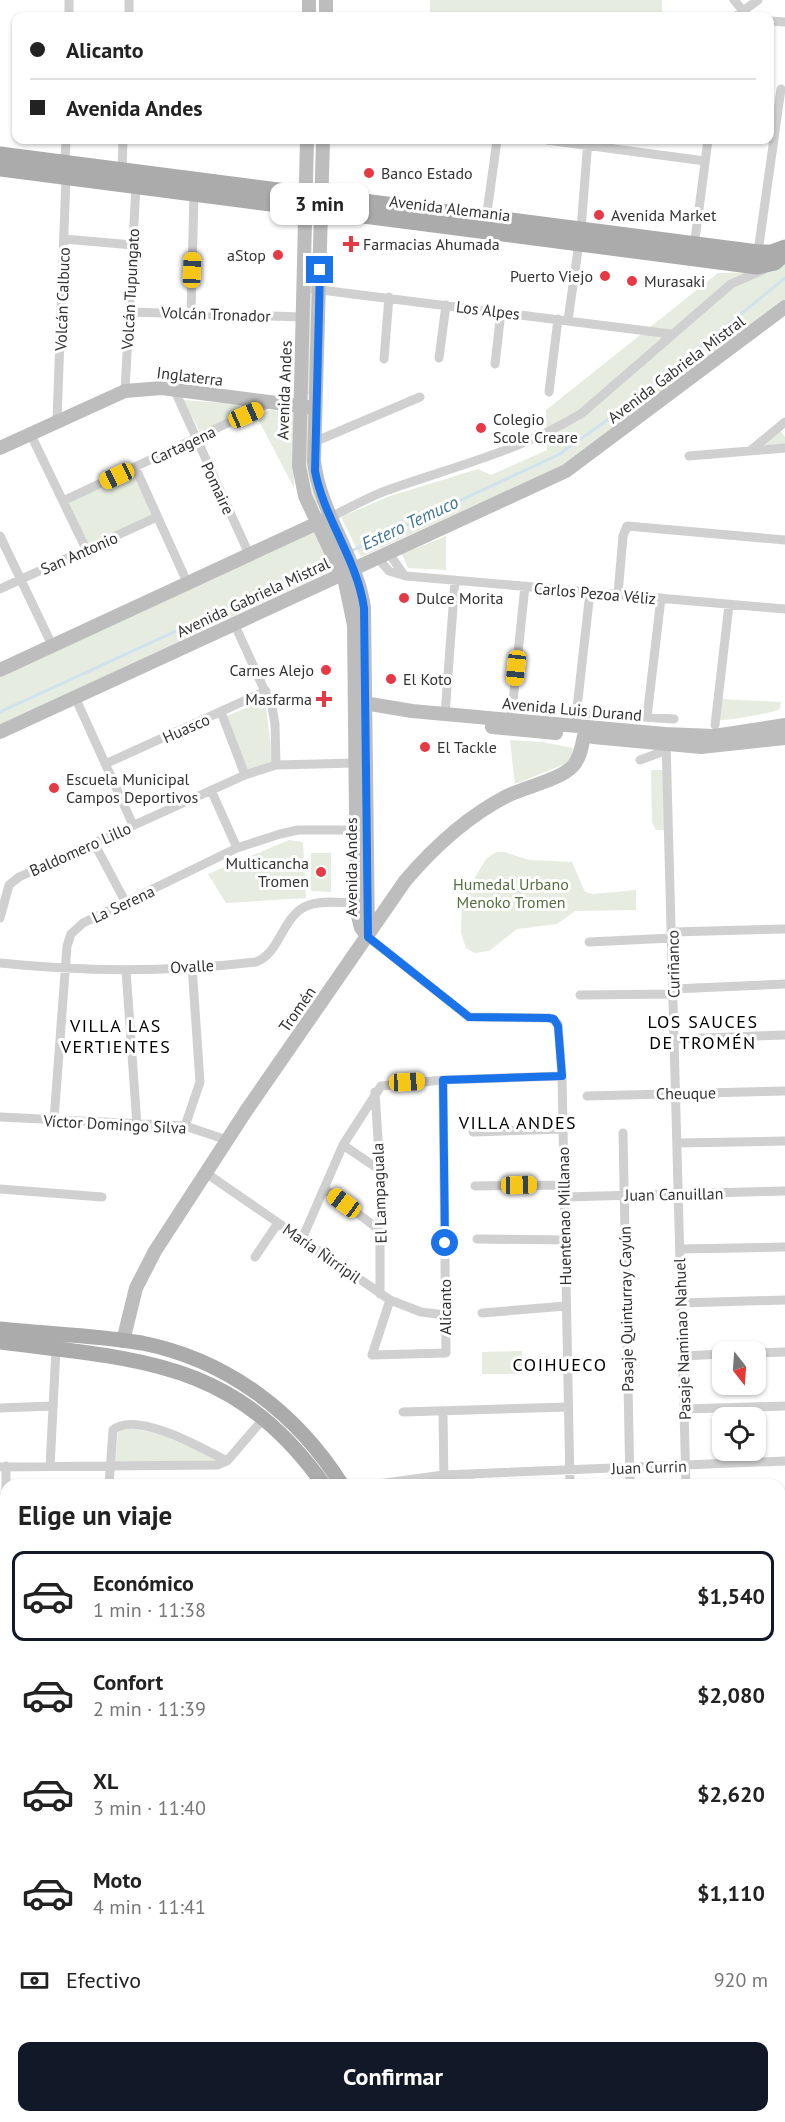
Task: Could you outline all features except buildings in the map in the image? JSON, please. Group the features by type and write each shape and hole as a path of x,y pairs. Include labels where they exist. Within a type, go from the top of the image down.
{"main road":[{"name":"Avenida Alemania","path":"0,154 112,183 194,194 314,201"},
{"name":"Avenida Alemania","path":"0,169 122,170 314,201 693,250 771,252 785,247"},
{"path":"112,183 122,170"},
{"name":"Avenida Alemania","path":"693,250 728,263 757,267 780,259"},
{"path":"0,1329 123,1341 176,1352 209,1365 241,1382 274,1405 303,1433 338,1479"},
{"path":"123,1341 126,1349 151,1363"},
{"path":"0,1342 104,1354 151,1363 210,1384 264,1418 291,1443 319,1479"}],"street":[{"path":"745,12 758,0"},
{"path":"758,252 783,89"},
{"name":"Volcán Calbuco","path":"57,420 66,144"},
{"path":"122,170 123,144"},
{"name":"Avenida Andes","path":"307,144 320,289 314,442 317,481 343,543 346,567"},
{"name":"Avenida Andes","path":"322,144 314,201 303,317 300,476 305,496 317,523 328,545 346,567 364,608 362,707 368,937"},
{"path":"486,223 496,144"},
{"path":"549,392 580,236 588,144"},
{"path":"600,144 705,161"},
{"path":"693,250 707,144"},
{"name":"Volcán Tupungato","path":"125,391 136,186"},
{"path":"190,313 194,194"},
{"path":"64,239 133,245"},
{"name":"Avenida Gabriela Mistral","path":"0,670 383,492 471,464 560,427 582,413 731,284 780,259"},
{"path":"728,263 731,284"},
{"name":"Los Alpes","path":"305,288 671,334"},
{"path":"384,359 389,297"},
{"path":"439,358 446,305"},
{"name":"Avenida Gabriela Mistral","path":"0,732 234,623 346,567 382,555 566,471 785,308"},
{"name":"Volcán Tronador","path":"129,312 303,317"},
{"path":"495,364 501,312"},
{"name":"Inglaterra","path":"0,448 57,420 125,391 151,387 316,408"},
{"name":"Pomaire","path":"174,389 249,554"},
{"path":"314,442 420,397"},
{"name":"Cartagena","path":"63,501 270,403"},
{"path":"750,451 784,426"},
{"path":"30,433 86,549"},
{"path":"689,456 785,448"},
{"path":"135,467 187,582"},
{"name":"San Antonio","path":"0,589 158,517"},
{"path":"618,594 623,536 627,526 637,525 785,540"},
{"path":"0,536 52,645"},
{"name":"Carlos Pezoa Véliz","path":"382,555 389,571 406,576 785,609"},
{"path":"445,715 456,580"},
{"path":"511,720 525,586"},
{"path":"590,592 578,728 647,717 674,719"},
{"path":"647,717 661,598"},
{"path":"715,725 729,605"},
{"path":"234,623 266,691 275,724 276,765"},
{"name":"Huasco","path":"105,764 266,691"},
{"path":"75,697 133,825"},
{"name":"Avenida Andes","path":"362,707 357,763 356,903 360,925 368,937"},
{"name":"Avenida Luis Durand","path":"362,707 511,720 578,728 664,744 701,747 785,738"},
{"name":"Avenida Luis Durand","path":"362,707 578,728"},
{"path":"221,712 246,775"},
{"name":"Avenida Luis Durand","path":"664,744 785,724"},
{"name":"Tromén","path":"123,1341 129,1308 141,1275 227,1140 405,881 449,835 496,802 566,772 574,765 578,728"},
{"path":"744,732 762,741 782,735 785,730"},
{"path":"640,760 664,744"},
{"name":"Curiñanco","path":"664,744 672,935 678,1193"},
{"name":"Baldomero Lillo","path":"0,918 9,885 19,877 211,790 276,765 357,763"},
{"path":"211,790 237,848"},
{"name":"La Serena","path":"54,1120 67,946 75,929 83,922 237,848 290,831 356,830"},
{"path":"94,843 126,903"},
{"name":"Ovalle","path":"0,963 66,970 126,970 260,961 267,956 292,916 304,907 317,903 356,903"},
{"path":"589,942 785,929"},
{"name":"Huentenao Millanao","path":"368,937 469,1017 554,1019 558,1026 562,1076 570,1479"},
{"path":"185,1125 200,1082 192,966"},
{"path":"126,970 137,1125"},
{"path":"580,995 785,984"},
{"path":"675,1039 785,1035"},
{"path":"302,1239 343,1145 375,1092 388,1083 562,1076"},
{"name":"Alicanto","path":"390,1300 372,1355 446,1353 443,1080"},
{"name":"Cheuque","path":"587,1096 785,1091"},
{"name":"El Lampaguala","path":"375,1092 380,1170 380,1294"},
{"name":"Víctor Domingo Silva","path":"0,1117 137,1125 185,1125 227,1140"},
{"path":"473,1132 563,1129"},
{"name":"Pasaje Quinturray Cayún","path":"622,1133 630,1479"},
{"path":"677,1143 785,1141"},
{"path":"343,1145 380,1170"},
{"name":"María Ñirripil","path":"207,1173 390,1300 421,1312 445,1315"},
{"path":"475,1186 564,1185"},
{"path":"0,1189 102,1197"},
{"path":"325,1189 381,1231"},
{"name":"Juan Canuillan","path":"564,1197 785,1191"},
{"name":"Pasaje Naminao Nahuel","path":"678,1193 686,1479"},
{"path":"255,1257 279,1223"},
{"path":"477,1239 565,1240"},
{"path":"680,1249 785,1247"},
{"path":"681,1303 785,1300"},
{"path":"482,1313 566,1306"},
{"path":"50,1467 56,1349"},
{"path":"766,1353 785,1352"},
{"path":"683,1356 712,1355"},
{"path":"0,1408 52,1406"},
{"path":"684,1409 785,1406"},
{"path":"403,1412 568,1407"},
{"path":"443,1411 443,1479"},
{"path":"3,1466 109,1468 218,1465 227,1461 264,1418"},
{"path":"109,1479 113,1430 125,1424 162,1431 227,1461"},
{"name":"Juan Currin","path":"456,1479 569,1470 785,1461"}],"green space":[{"path":"430,0 662,0 662,12 430,12"},
{"path":"785,263 785,303 570,462 361,557 341,517 390,496 478,469 491,475 547,450 546,410 718,273 768,272"},
{"path":"310,291 316,291 310,394 306,394"},
{"path":"183,400 261,406 201,434"},
{"path":"269,410 293,411 294,488 257,417"},
{"path":"305,414 311,414 321,504 314,507 305,479"},
{"path":"780,430 785,437 785,444 758,446"},
{"path":"135,467 157,517 86,549 63,501"},
{"path":"314,530 333,570 0,725 0,676"},
{"path":"446,536 446,570 408,568 402,554"},
{"path":"721,699 781,702 780,709 776,711 719,720"},
{"path":"265,700 273,763 248,772 227,716"},
{"path":"510,740 542,742 573,748 570,762 515,784"},
{"path":"651,770 664,770 665,830 656,830 652,822"},
{"path":"289,840 303,842 306,898 226,903 208,874"},
{"name":"Humedal Urbano Menoko Tromen","path":"496,852 504,852 529,860 572,862 585,892 593,894 636,890 636,910 575,911 557,924 517,929 489,951 475,953 466,948 461,933 462,900 486,859"},
{"name":"Multicancha Tromen","path":"311,853 331,853 331,892 311,891"},
{"path":"522,1351 522,1374 482,1374 482,1352"},
{"path":"122,1427 154,1432 216,1457 217,1461 115,1463 118,1432"}],"waterway":[{"name":"Estero Temuco","path":"351,551 558,455 634,401 785,278"},
{"name":"Estero Temuco","path":"0,712 331,560"}],"place":[{"name":"Banco Estado","path":"369,173"},
{"name":"Avenida Market","path":"599,215"},
{"name":"Farmacias Ahumada","path":"351,244"},
{"name":"aStop","path":"278,255"},
{"name":"Puerto Viejo","path":"605,276"},
{"name":"Murasaki","path":"632,281"},
{"name":"Colegio Scole Creare","path":"481,428"},
{"name":"Dulce Morita","path":"404,598"},
{"name":"Carnes Alejo","path":"326,670"},
{"name":"El Koto","path":"391,679"},
{"name":"Masfarma","path":"324,699"},
{"name":"El Tackle","path":"425,747"},
{"name":"Escuela Municipal Campos Deportivos","path":"54,788"},
{"name":"Multicancha Tromen","path":"321,872"}],"district":[{"name":"LOS SAUCES DE TROMÉN","path":"703,1032"},
{"name":"VILLA LAS VERTIENTES","path":"116,1036"},
{"name":"VILLA ANDES","path":"518,1123"},
{"name":"COIHUECO","path":"560,1365"}],"route":[{"path":"320,270 315,471 320,491 357,576 364,608 368,937 459,1012 469,1017 483,1019 548,1018 554,1019 558,1024 562,1076 443,1080 446,1174 445,1243"}]}
